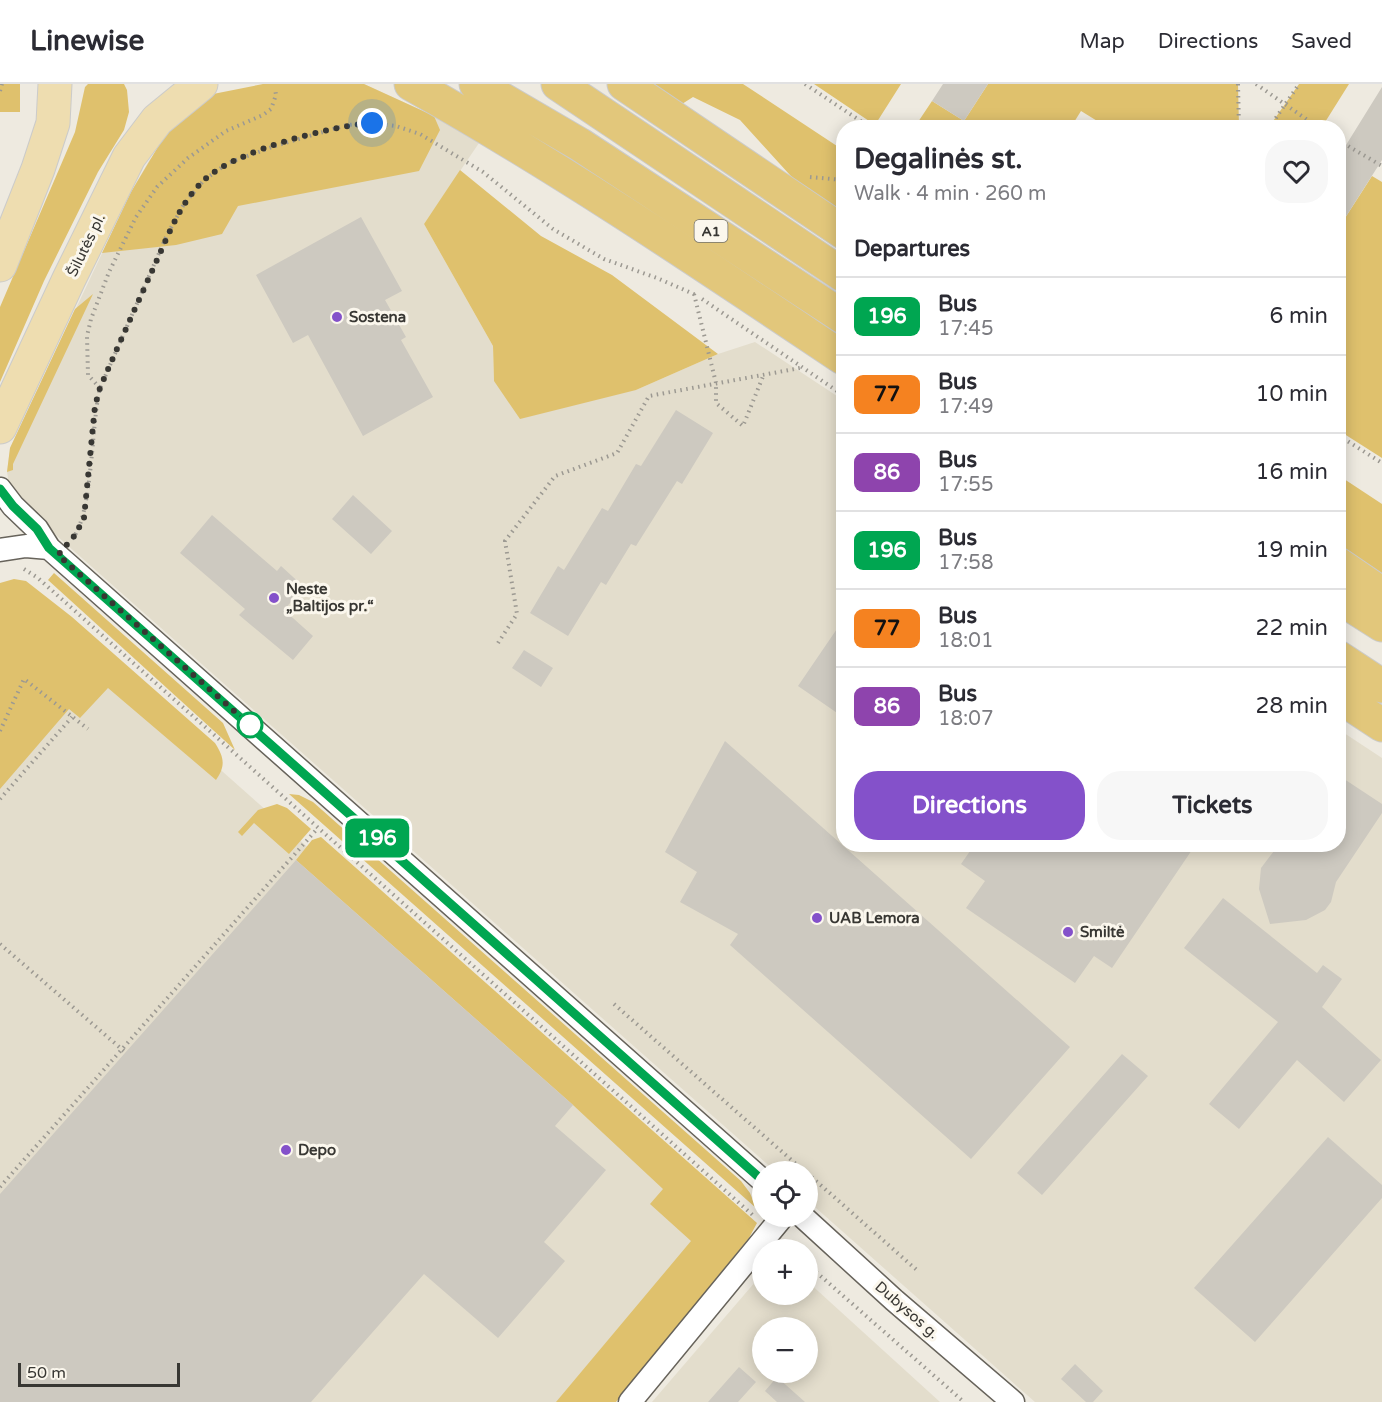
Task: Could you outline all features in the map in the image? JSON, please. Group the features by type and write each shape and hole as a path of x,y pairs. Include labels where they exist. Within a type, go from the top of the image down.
{"highway":[{"path":"411,84 468,116 673,244 836,353"},
{"name":"A1","path":"476,84 579,144 836,312"},
{"name":"A1","path":"558,84 836,270"},
{"path":"624,84 836,227"},
{"path":"1346,569 1382,594"},
{"path":"1346,602 1382,625"},
{"path":"1346,662 1382,686"},
{"path":"1346,701 1382,725"}],"main road":[{"path":"0,265 38,169 53,123 55,84"},
{"name":"Šilutės pl.","path":"0,427 129,157 157,120 201,84"}],"street":[{"path":"0,489 13,506 37,529 53,551 752,1171"},
{"path":"0,550 26,546 53,551"},
{"path":"630,1402 775,1227"},
{"name":"Dubysos g.","path":"814,1227 894,1300 1013,1402"}],"path":[{"path":"0,91 2,84"},
{"path":"805,84 859,120"},
{"path":"1238,84 1239,120"},
{"path":"1256,84 1308,120"},
{"path":"1275,120 1299,84"},
{"path":"100,388 88,375 87,336 91,319 110,272 136,217 157,188 188,158 226,131 263,115 271,109 276,95 275,88"},
{"path":"752,1202 318,829 38,578 53,551 75,535 84,518 95,406 100,388 167,235 184,204 204,180 228,163 275,146 347,125 372,123 396,126 420,134 483,172 553,229 604,259 694,294 836,390"},
{"path":"1346,145 1382,166"},
{"path":"694,294 716,383 716,403 743,426 764,374"},
{"path":"498,643 517,615 505,541 555,476 617,453 649,396 800,367"},
{"path":"1346,440 1382,464"},
{"path":"0,731 24,679 88,729"},
{"path":"0,799 72,717"},
{"path":"0,1187 318,829"},
{"path":"0,944 123,1051"},
{"path":"614,1004 793,1161"},
{"path":"818,1183 919,1272"},
{"path":"818,1274 964,1402"}],"shaded area":[{"path":"0,84 20,84 20,112 0,112"},
{"path":"88,84 124,84 127,90 129,112 124,130 98,172 44,281 0,382 0,307 75,132 85,87"},
{"path":"263,84 364,84 434,116 479,143 424,224 493,346 494,381 636,390 718,354 755,342 836,395 836,852 1346,852 1346,734 1382,758 1382,1402 1035,1402 818,1210 818,1161 764,1161 22,505 9,484 7,472 10,448 131,192 150,159"},
{"path":"263,84 364,84 434,116 440,130 419,171 238,206 222,234 176,245 102,253 131,192 171,125 203,96"},
{"path":"642,84 743,84 836,145 836,213 809,196 740,120 693,97 682,104"},
{"path":"814,84 901,84 878,120 868,120"},
{"path":"988,84 1238,84 1239,120 1096,120 1081,111 1075,120 965,120"},
{"path":"1299,84 1349,84 1326,120 1274,120"},
{"path":"932,101 962,120 919,120"},
{"path":"460,170 541,236 612,275 718,354 636,390 520,419 494,381 493,346 424,224"},
{"path":"1372,176 1382,182 1382,458 1346,435 1346,217"},
{"path":"93,294 13,464 13,470 7,472 10,448 75,309"},
{"path":"1346,480 1382,504 1382,576 1346,551"},
{"path":"54,573 223,723 235,750 48,580"},
{"path":"14,579 26,581 72,617 215,743 223,762 216,780 108,688 80,718 69,709 0,789 0,583"},
{"path":"25,596 745,1236 605,1402 0,1402 0,605"},
{"path":"289,794 299,795 313,802 741,1181 750,1193 752,1204"},
{"path":"277,804 287,808 311,829 289,854 254,823 242,836 238,832 258,810"},
{"path":"321,837 752,1219 752,1227 755,1227 749,1238 616,1402 556,1402 691,1241 650,1204 663,1189 573,1105 296,860 312,840"},
{"path":"752,1286 752,1305 818,1305 818,1291 940,1402 652,1402"}],"building":[{"path":"943,84 988,84 965,120 932,101"},
{"path":"1382,87 1382,160 1346,216 1346,145"},
{"name":"Sostena","path":"361,217 402,291 385,300 406,337 401,340 433,397 363,436 308,335 293,343 256,275"},
{"path":"676,410 713,433 682,484 677,481 636,546 631,544 606,585 601,582 568,636 530,613 558,566 564,570 602,508 608,511 636,464 641,466"},
{"path":"353,495 392,531 371,554 332,519"},
{"path":"212,515 277,571 281,566 304,587 284,610 313,636 293,660 239,615 245,609 180,553"},
{"path":"836,630 836,712 798,686"},
{"path":"524,650 553,668 541,687 512,668"},
{"name":"UAB Lemora","path":"725,741 836,839 836,852 850,852 1070,1047 971,1159 730,945 738,934 680,902 697,872 665,852"},
{"path":"1346,780 1382,804 1382,813 1336,882 1331,902 1325,910 1306,920 1270,924 1259,889 1261,868 1273,852 1346,852"},
{"name":"Smiltė","path":"969,852 1191,852 1112,968 1094,956 1075,983 966,908 985,881 961,864"},
{"name":"Depo","path":"296,860 573,1105 555,1126 606,1170 544,1242 565,1261 498,1338 424,1274 311,1402 0,1402 0,1194"},
{"path":"1223,898 1317,973 1323,965 1342,979 1322,1007 1381,1060 1344,1102 1297,1060 1239,1129 1209,1104 1278,1022 1184,948"},
{"path":"1122,1054 1148,1076 1042,1195 1017,1173"},
{"path":"1328,1137 1382,1185 1382,1198 1255,1342 1194,1288"},
{"path":"1075,1364 1103,1391 1093,1402 1086,1402 1061,1379"},
{"path":"739,1367 752,1378 752,1383 755,1383 738,1402 708,1402"},
{"path":"772,1383 784,1383 805,1402 777,1402 765,1391"}],"bus line":[{"name":"196","path":"0,489 13,506 37,529 49,548 752,1171"}],"place":[{"name":"Sostena","path":"337,317"},
{"name":"Neste „Baltijos pr.“","path":"274,598"},
{"name":"UAB Lemora","path":"817,918"},
{"name":"Smiltė","path":"1068,932"},
{"name":"Depo","path":"286,1150"}],"route":[{"path":"250,725 58,555 75,535 84,518 95,406 100,388 167,235 184,204 204,180 228,163 322,131 347,125 372,123"}]}
